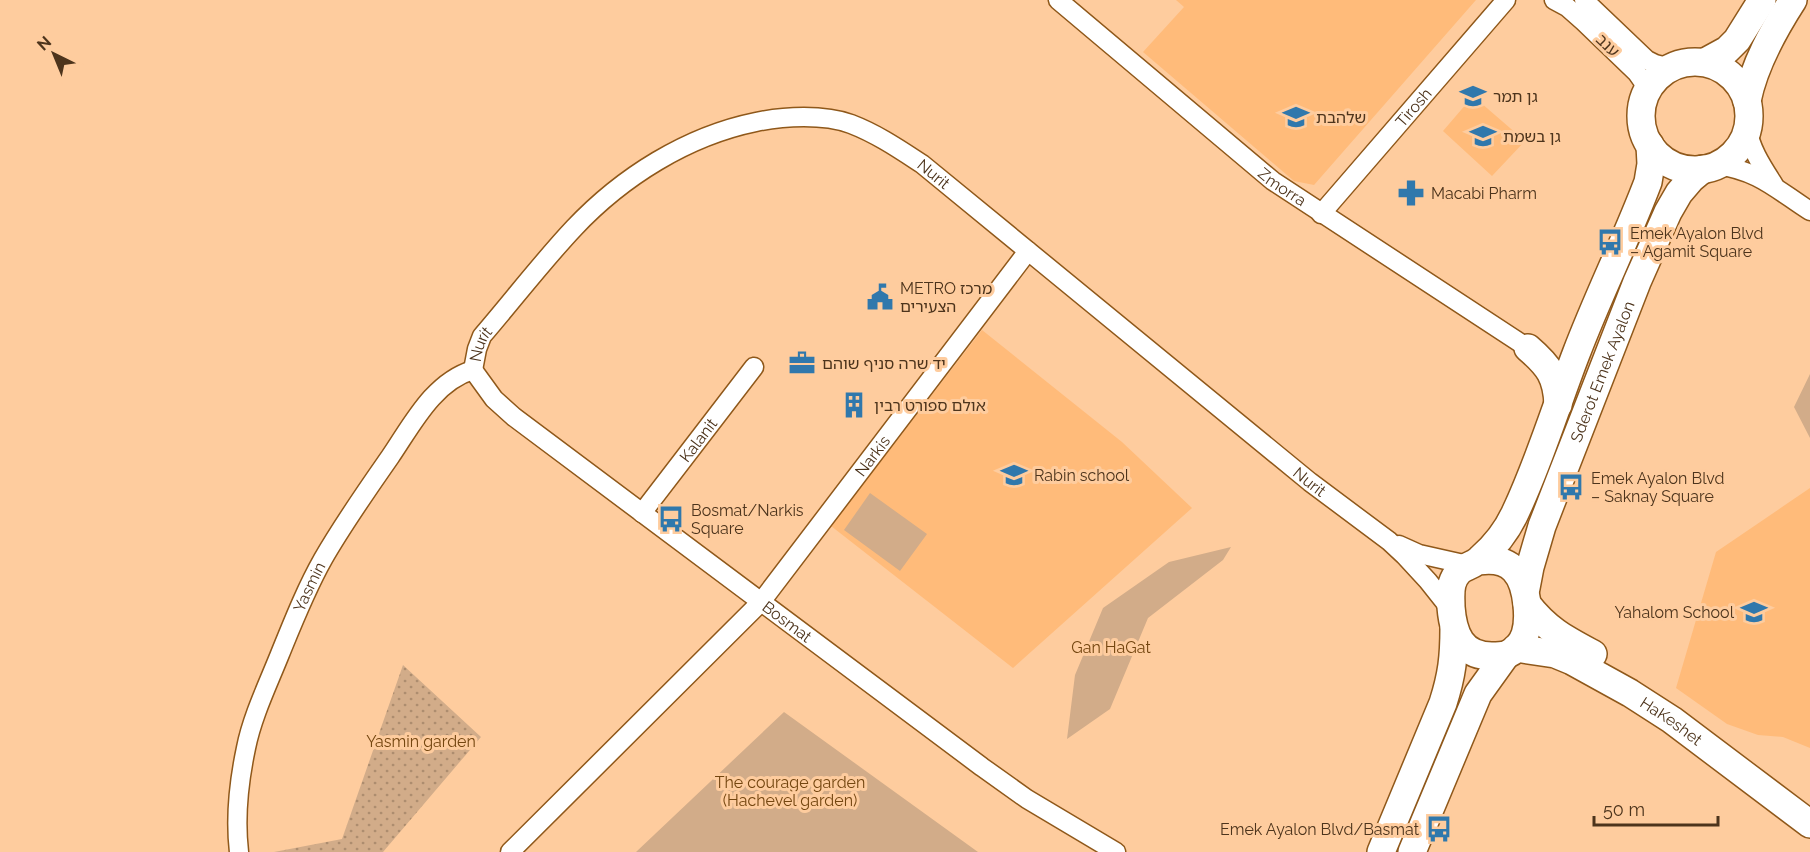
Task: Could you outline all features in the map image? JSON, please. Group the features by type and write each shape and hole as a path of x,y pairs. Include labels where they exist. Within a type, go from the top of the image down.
{"main road":[{"path":"1705,62 1727,50 1737,40 1762,0"},
{"path":"1747,101 1741,87 1732,76 1719,67 1705,62 1686,62 1657,77 1647,91 1641,118 1644,132 1650,145 1660,157 1673,165 1688,169 1710,167 1728,158 1739,147 1747,128 1749,120 1747,101 1751,79 1772,35 1793,0"},
{"name":"Sderot Emek Ayalon","path":"1473,563 1498,541 1516,513 1581,341 1648,182 1651,164 1650,145"},
{"name":"Sderot Emek Ayalon","path":"1526,596 1530,567 1542,526 1637,282 1668,212 1679,193 1690,179 1710,167"},
{"path":"1528,348 1546,353 1558,352 1581,341"},
{"path":"1528,348 1547,367 1554,378 1558,391 1558,405"},
{"path":"1412,852 1478,694 1511,651 1523,641 1527,632 1529,620 1526,596 1520,576 1510,566 1491,559 1473,563 1460,571 1452,583 1450,594 1456,636 1470,651 1484,656 1511,651"},
{"name":"HaKeshet","path":"1526,596 1540,620 1564,639 1638,679 1810,801"},
{"path":"1381,852 1447,692 1454,660 1453,619"},
{"name":"HaKeshet","path":"1511,651 1555,654 1630,693 1688,732 1810,824"}],"street":[{"name":"Zmorra","path":"1058,0 1273,181 1528,348"},
{"name":"Tirosh","path":"1321,214 1506,0"},
{"name":"ענב","path":"1554,0 1567,7 1637,73 1644,83 1644,101"},
{"name":"ענב","path":"1584,0 1647,60 1671,68"},
{"name":"Nurit","path":"473,370 482,336 574,228 614,191 647,168 688,145 730,127 777,118 816,118 849,123 884,139 922,164 1310,482 1389,541 1428,580 1453,619"},
{"path":"1747,128 1749,142 1774,186"},
{"path":"1710,167 1734,167 1759,177 1810,212"},
{"name":"Narkis","path":"761,602 1028,251"},
{"name":"Kalanit","path":"642,513 754,367"},
{"name":"Bosmat","path":"473,370 494,399 514,417 642,513 1006,784 1116,852"},
{"name":"Yasmin","path":"238,852 239,793 246,747 292,623 322,559 423,409 443,385 473,370"},
{"name":"Nurit","path":"1389,541 1419,554 1473,563"},
{"path":"510,852 761,602"}],"shaded area":[{"name":"שלהבת","path":"1176,0 1476,0 1314,185 1294,181 1143,52 1184,7"},
{"name":"גן בשמת","path":"1473,96 1525,141 1492,176 1443,131"},
{"name":"Rabin school","path":"982,330 1122,442 1192,508 1013,668 831,526"},
{"name":"Yahalom School","path":"1810,488 1810,748 1783,737 1758,735 1727,724 1676,688 1716,552"}],"green space":[{"path":"1810,374 1810,438 1794,407"},
{"path":"870,493 927,534 900,571 844,530"},
{"name":"Gan HaGat","path":"1231,547 1223,560 1148,618 1110,709 1067,739 1075,675 1103,608 1169,562"},
{"name":"Yasmin garden","path":"403,665 481,737 383,852 274,852 342,839"},
{"name":"The courage garden (Hachevel garden)","path":"784,712 978,852 636,852"}],"place":[{"name":"גן תמר","path":"1473,96"},
{"name":"שלהבת","path":"1296,117"},
{"name":"גן בשמת","path":"1483,136"},
{"name":"Macabi Pharm","path":"1411,193"},
{"name":"Emek Ayalon Blvd – Agamit Square","path":"1610,242"},
{"name":"METRO מרכז הצעירים","path":"880,297"},
{"name":"יד שרה סניף שוהם","path":"802,363"},
{"name":"אולם ספורט רבין","path":"854,405"},
{"name":"Rabin school","path":"1014,475"},
{"name":"Emek Ayalon Blvd – Saknay Square","path":"1571,487"},
{"name":"Bosmat/Narkis Square","path":"671,519"},
{"name":"Yahalom School","path":"1754,612"},
{"name":"Emek Ayalon Blvd/Basmat","path":"1439,829"}]}
